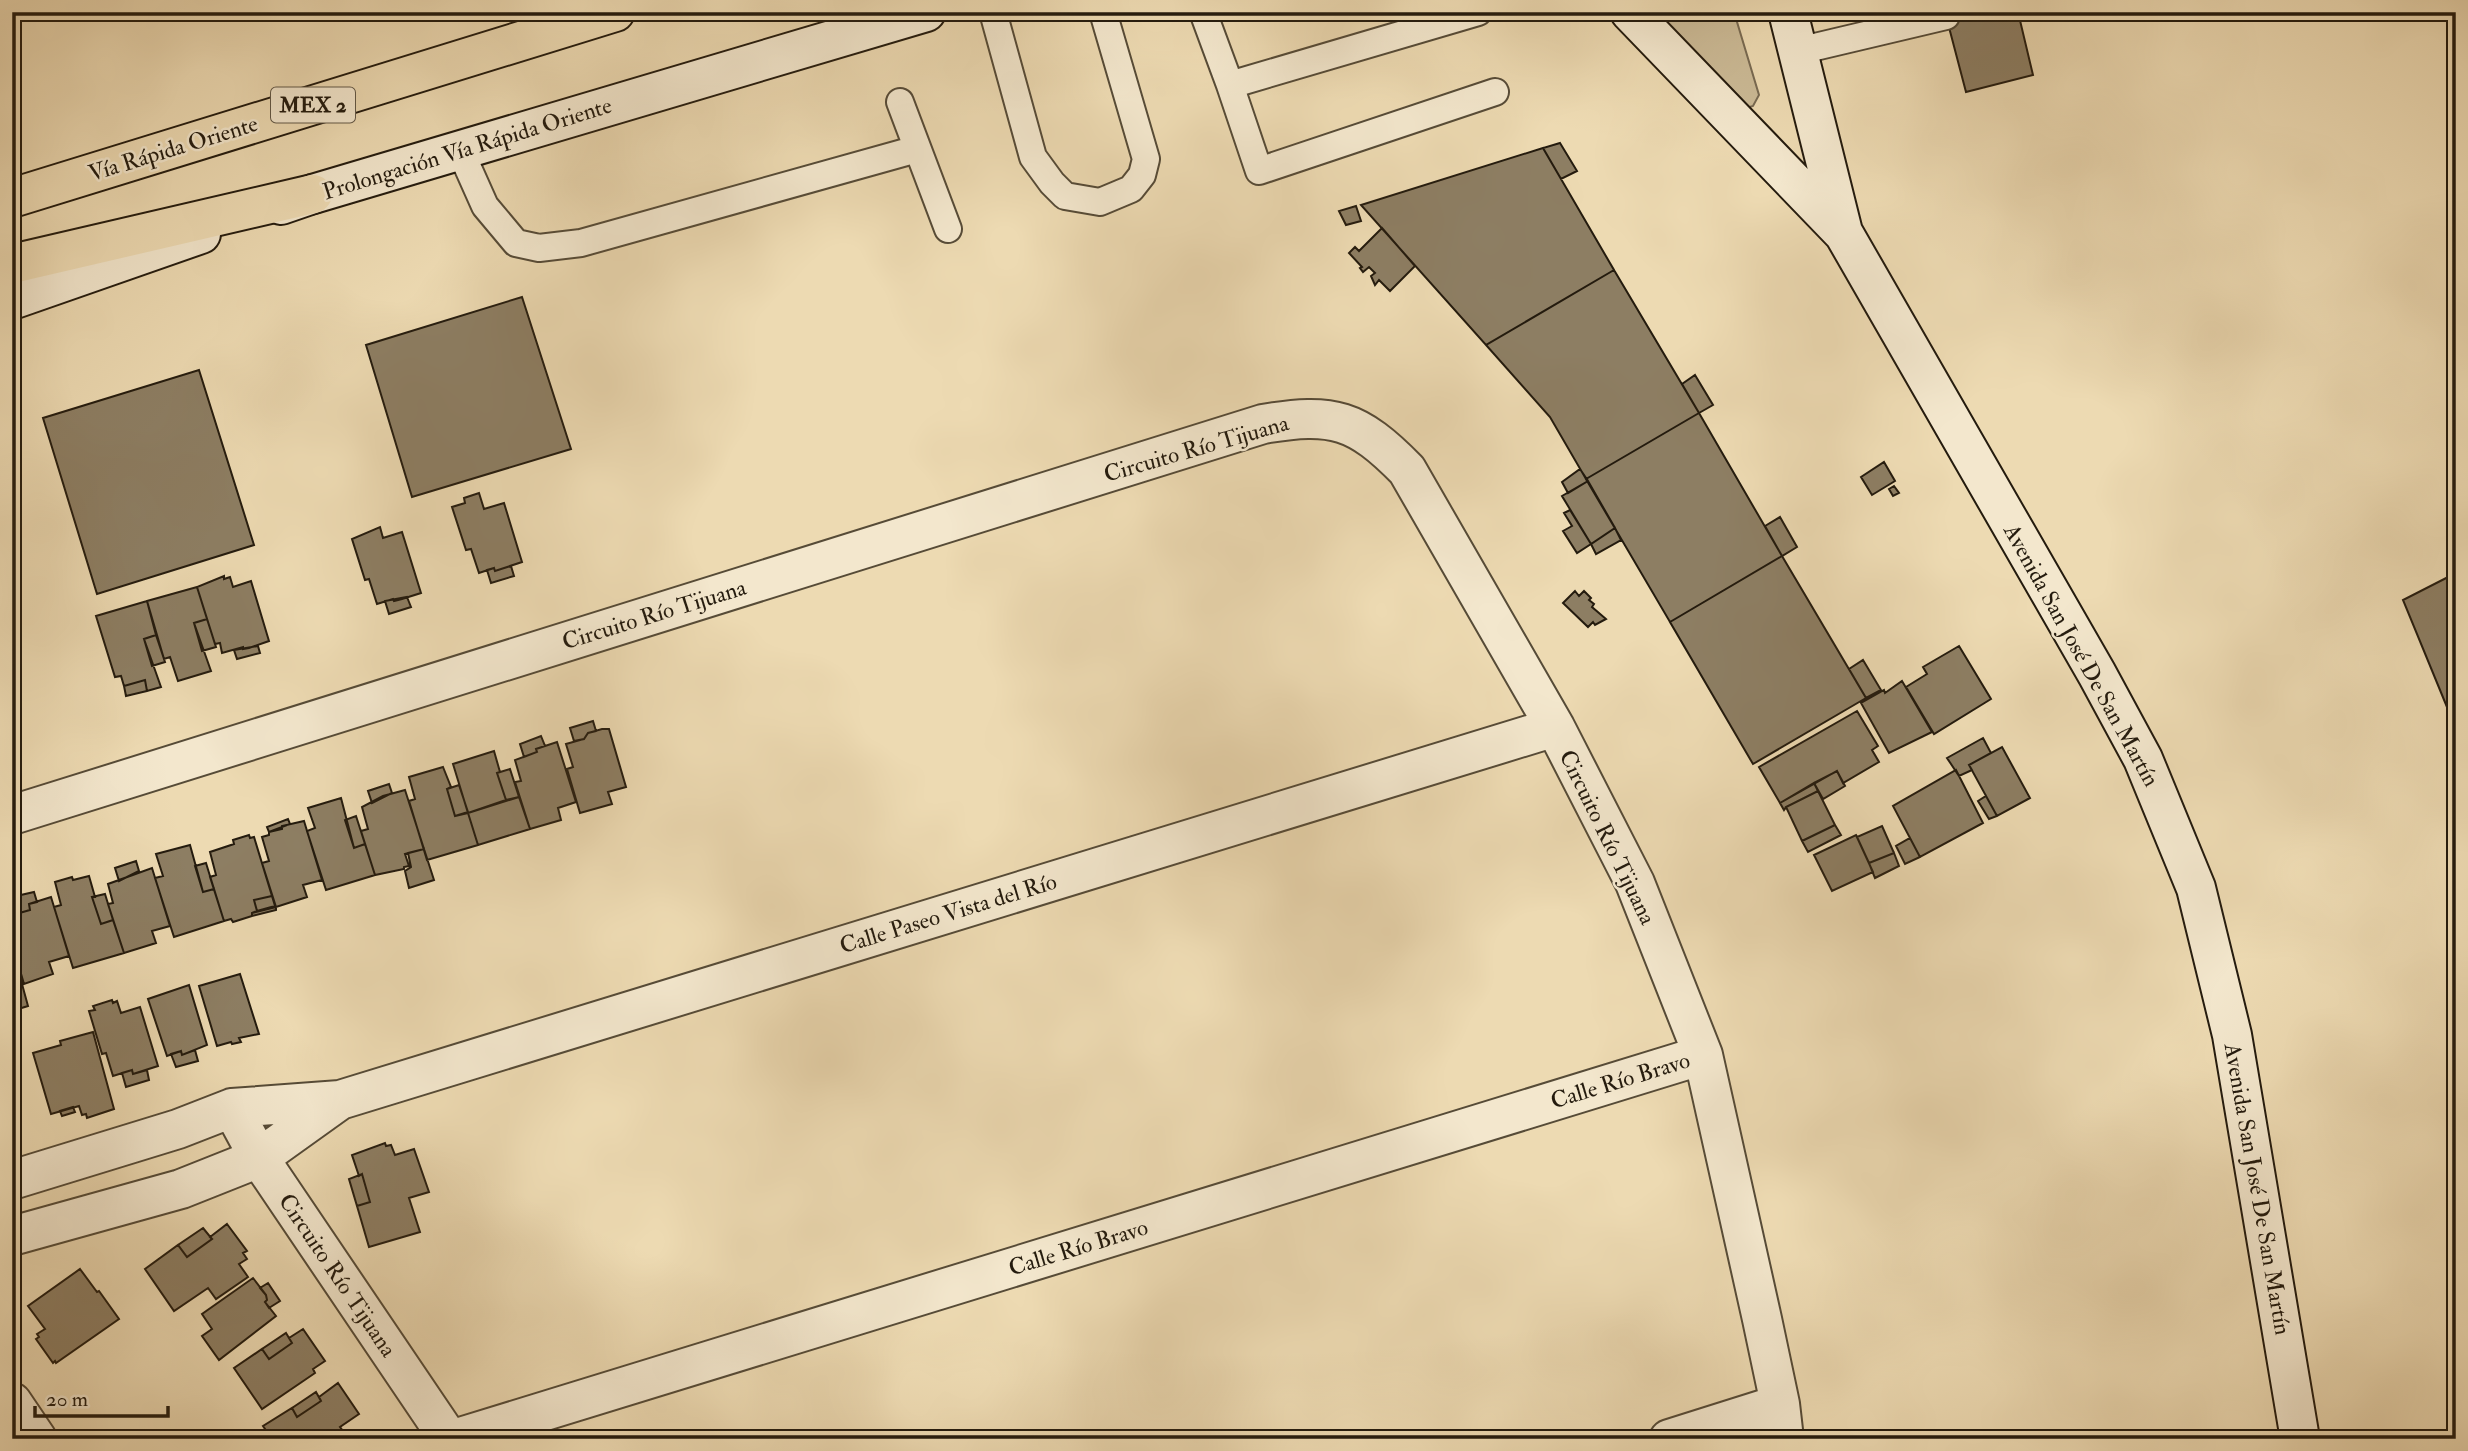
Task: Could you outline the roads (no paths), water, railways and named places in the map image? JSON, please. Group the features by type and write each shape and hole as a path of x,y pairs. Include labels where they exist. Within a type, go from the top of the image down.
{"highway":[{"name":"Vía Rápida Oriente","path":"12,198 615,12"},
{"path":"12,264 313,194"}],"street":[{"name":"Prolongación Vía Rápida Oriente","path":"12,300 313,194 926,12"},
{"name":"Avenida San José De San Martín","path":"1630,12 1821,194 2097,674 2143,759 2196,888 2232,1035 2300,1439"},
{"path":"1788,12 1798,51 1821,194"},
{"name":"Circuito Río Tijuana","path":"12,815 1263,424 1297,418 1326,419 1364,431 1386,448 1407,470 1555,727 1635,883 1703,1055 1782,1421"},
{"name":"Calle Paseo Vista del Río","path":"19,1168 177,1129 232,1108 340,1100 1555,727"},
{"name":"Calle Río Bravo","path":"454,1439 1703,1055"},
{"name":"Calle Paseo Vista del Río","path":"12,1236 181,1189 259,1158 340,1100"},
{"name":"Circuito Río Tijuana","path":"232,1108 259,1158 449,1439"},
{"path":"19,1168 56,1223"},
{"path":"12,1402 37,1439"},
{"path":"1669,1439 1782,1421"}],"lane":[{"path":"993,12 1033,157 1065,196 1100,202 1131,189 1142,175 1146,159 1104,12"},
{"path":"1203,12 1259,170 1496,92"},
{"path":"1230,85 1478,12"},
{"path":"1798,51 1946,16"},
{"path":"900,102 948,229"},
{"path":"460,150 485,206 516,243 539,248 581,243 917,149"}]}
